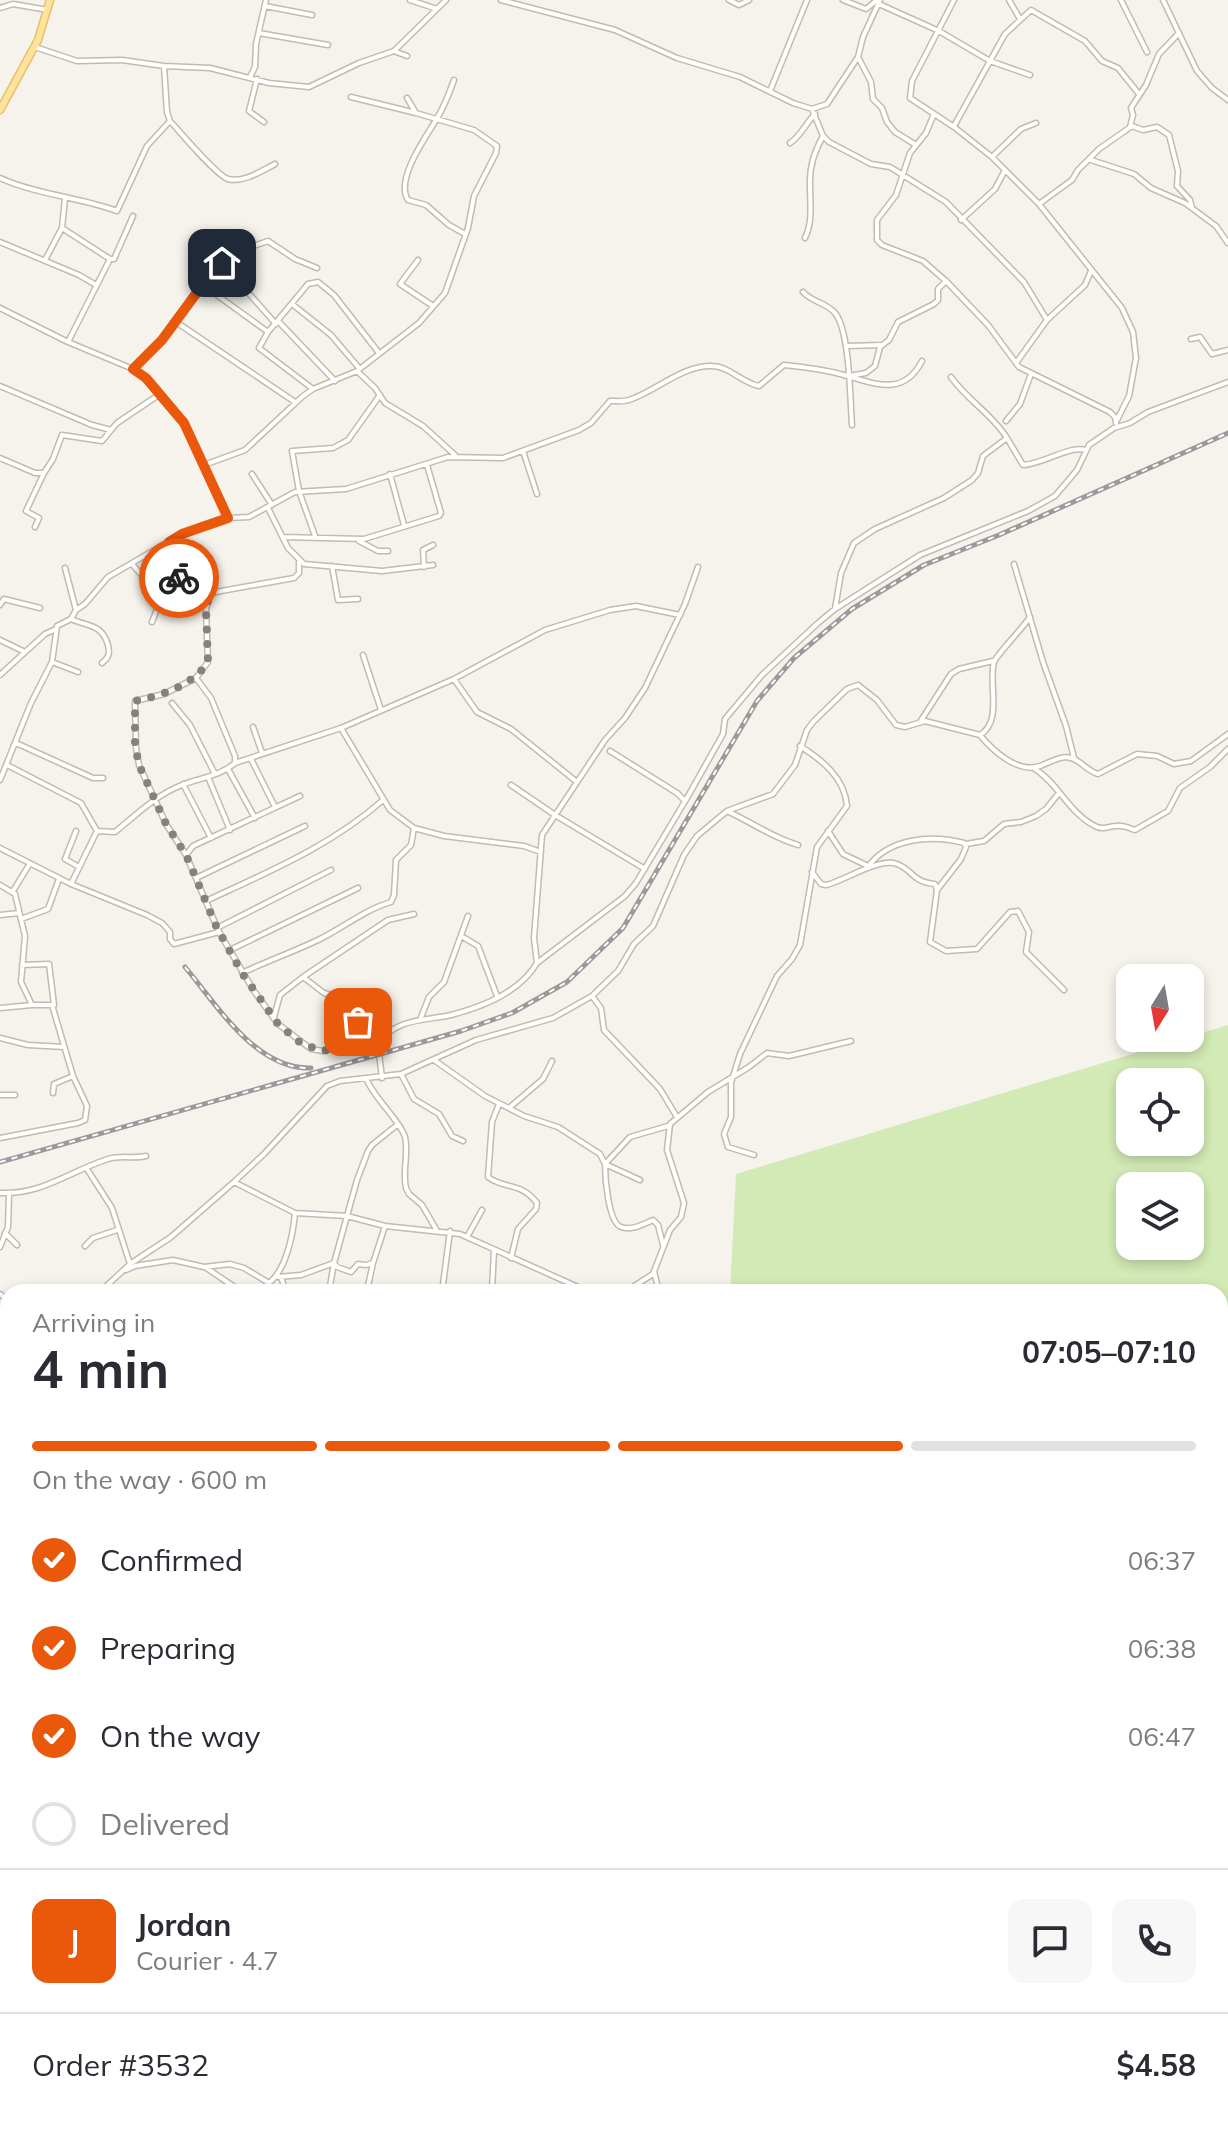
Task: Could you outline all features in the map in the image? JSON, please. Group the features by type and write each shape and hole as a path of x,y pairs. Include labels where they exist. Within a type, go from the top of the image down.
{"main road":[{"path":"0,110 35,47 50,0"}],"street":[{"path":"410,0 437,9"},
{"path":"35,47 77,61 122,60 210,68 269,83 309,87 394,51 446,0"},
{"path":"501,0 615,30 677,58 740,77 814,112 823,136 833,145 871,164 890,167 946,202 1024,282 1047,320"},
{"path":"729,0 739,5 749,0"},
{"path":"770,91 807,0"},
{"path":"843,0 866,9 879,1"},
{"path":"954,0 912,81 910,98 992,157 1039,204 1122,308 1133,332 1136,349 1133,383 1115,425"},
{"path":"1009,0 1020,19"},
{"path":"1121,0 1147,52"},
{"path":"1163,0 1197,71 1228,100"},
{"path":"879,1 990,61 1030,75"},
{"path":"790,143 814,112 827,104 858,57 879,1"},
{"path":"250,77 255,67 266,3 312,15"},
{"path":"0,8 13,4 48,10"},
{"path":"954,127 1005,34 1031,10 1036,10 1086,42 1102,61 1118,68 1139,94"},
{"path":"259,33 328,45"},
{"path":"1039,204 1072,180 1099,149 1130,127 1133,115 1130,110 1159,54 1179,33"},
{"path":"394,51 407,56"},
{"path":"858,57 871,82 873,99 882,108 887,122 895,132 916,145"},
{"path":"164,66 170,121 221,176 245,178 275,164"},
{"path":"257,79 249,111 264,122"},
{"path":"454,80 437,119 412,162 405,183 406,196 411,201 426,205 465,234"},
{"path":"203,466 245,450 313,389 358,369 414,328 445,293 474,196 498,150 497,146 474,130 351,97"},
{"path":"407,98 416,113"},
{"path":"934,114 901,176 896,195 877,220 877,240 882,245 923,261 946,281 988,325 1016,363 1031,374 1110,412 1115,425"},
{"path":"0,178 42,193 117,211 147,146 170,121"},
{"path":"992,157 1021,129 1036,123"},
{"path":"1130,127 1143,130 1157,127 1169,135 1177,167 1177,186 1190,200 1192,208"},
{"path":"805,238 811,213 809,188 813,156 823,136"},
{"path":"1091,160 1134,174 1151,188 1192,208 1216,226 1228,243"},
{"path":"961,220 995,189 1005,170"},
{"path":"45,260 62,228 65,198"},
{"path":"68,342 110,259 116,257 133,216"},
{"path":"62,228 110,259"},
{"path":"133,369 233,252 268,241 295,259 317,268"},
{"path":"0,242 96,285"},
{"path":"418,260 400,285 433,306"},
{"path":"220,268 243,287 335,381"},
{"path":"1016,363 1047,320 1085,285 1091,271"},
{"path":"848,376 866,373 875,366 882,345 889,340 898,322 938,300 938,289 946,281"},
{"path":"313,389 261,350 260,345 308,284 323,285 379,353"},
{"path":"203,285 268,332"},
{"path":"803,292 834,311 847,346 852,425"},
{"path":"292,304 331,335 394,409 423,426 455,455"},
{"path":"0,308 68,342 133,369 160,394 184,423 228,518"},
{"path":"176,322 295,402"},
{"path":"1191,339 1200,337 1212,354 1228,350"},
{"path":"847,346 882,345"},
{"path":"0,780 31,703 52,662 59,624 71,619 108,577 182,534 228,518 249,517 299,491 346,489 455,455 503,458 579,430 591,423 608,402 628,400 678,376 709,366 727,370 759,386 784,365 887,386 914,373 922,361"},
{"path":"1006,421 1020,404 1031,374"},
{"path":"951,377 965,396 992,419 1023,465 1038,463 1079,448 1086,450"},
{"path":"378,1043 406,1022 459,1012 516,987 537,963 625,896 645,869 723,734 725,719 762,675 835,609 920,555 1028,511 1055,496 1077,470 1092,442 1115,425 1130,423 1148,412 1228,382"},
{"path":"0,386 111,430"},
{"path":"35,527 39,518 27,512 26,508 39,488 62,435 102,441 117,423 160,394"},
{"path":"315,536 299,491 292,451 333,448 348,440 380,395"},
{"path":"835,609 841,573 854,543 875,529 944,498 972,480 978,473 983,456 1007,438"},
{"path":"523,451 537,494"},
{"path":"0,458 35,473 44,473"},
{"path":"283,537 357,539 436,517 441,513 427,464"},
{"path":"252,474 283,537 299,561 308,566 382,571 433,565"},
{"path":"390,474 404,525"},
{"path":"357,539 371,548 388,551"},
{"path":"169,542 177,574 184,583 210,593 294,578 299,573 299,561"},
{"path":"424,567 423,550 433,545"},
{"path":"132,564 163,600"},
{"path":"1014,564 1074,758 1086,769 1098,774 1137,754 1157,756 1178,765 1191,761 1228,734"},
{"path":"332,566 336,597 342,601 358,599"},
{"path":"534,848 645,688 680,615 698,567"},
{"path":"65,568 76,610"},
{"path":"152,622 177,574"},
{"path":"210,593 206,609 208,662 196,678 164,694 134,703 139,765 166,824 186,855 218,930 242,973 274,1017 294,1038 311,1049 323,1051 367,1040 378,1043"},
{"path":"0,605 4,599 40,608"},
{"path":"97,831 115,832 156,798 183,784 208,777 262,753 341,728 454,679 537,633 610,610 647,606 680,615"},
{"path":"920,722 951,674 994,660 1030,617"},
{"path":"71,619 97,627 104,633 110,651 102,663"},
{"path":"0,675 45,634 56,629"},
{"path":"0,640 25,652"},
{"path":"363,655 381,710"},
{"path":"980,735 988,729 991,721 994,660"},
{"path":"52,662 78,672"},
{"path":"196,678 211,698 235,756 235,763"},
{"path":"454,679 477,712 511,729 577,782"},
{"path":"108,1284 130,1264 171,1237 234,1182 264,1154 322,1089 340,1081 401,1074 476,1040 553,1018 592,996 618,971 634,944 653,926 690,844 727,811 773,794 795,765 800,746 813,722 853,686 863,687 874,696 896,725 905,727 933,722 980,735 996,752 1046,776 1071,808 1100,828 1117,826 1139,829 1168,811 1186,782 1210,767 1228,749"},
{"path":"172,703 190,725 215,774"},
{"path":"253,727 262,753"},
{"path":"341,728 390,810 414,828 444,836 534,848 541,852"},
{"path":"16,743 93,778 103,778"},
{"path":"754,1155 728,1147 724,1139 731,1117 729,1091 733,1074 744,1042 758,1020 777,976 800,945 817,847 846,809 845,795 837,779 823,762 800,746"},
{"path":"610,751 685,801"},
{"path":"1033,768 1058,759 1074,758"},
{"path":"251,759 275,808"},
{"path":"7,765 81,803 97,831"},
{"path":"228,769 255,818"},
{"path":"208,777 230,830"},
{"path":"183,784 211,838"},
{"path":"511,785 645,869"},
{"path":"867,867 879,855 916,838 966,844 984,841 1004,824 1036,816 1059,793"},
{"path":"186,855 189,849 300,796"},
{"path":"206,901 310,852 358,822 383,800"},
{"path":"727,811 776,838 798,845"},
{"path":"196,878 305,826"},
{"path":"242,973 315,941 375,907 391,902 396,860 411,845 414,828"},
{"path":"76,831 65,859 79,867"},
{"path":"71,884 97,831"},
{"path":"828,831 843,854 867,867"},
{"path":"537,963 534,938 541,839"},
{"path":"937,890 964,854 966,844"},
{"path":"0,848 59,879 162,923 170,932 174,944 218,930 331,870"},
{"path":"812,872 821,884 826,885 867,867 897,864 921,882 935,884 937,890 930,936 934,946 954,952 977,949 1010,912 1018,911 1029,932 1026,952 1064,990"},
{"path":"29,865 13,891 25,936 21,965 23,990 32,1005"},
{"path":"0,915 20,916 48,909 59,879"},
{"path":"0,885 13,891"},
{"path":"230,950 358,888"},
{"path":"274,1017 280,995 303,977 388,920 414,914"},
{"path":"420,1020 429,997 444,982 468,916"},
{"path":"461,936 478,946 498,997"},
{"path":"21,965 49,964 54,1005"},
{"path":"303,977 324,993 357,1003 358,1033 342,1045"},
{"path":"592,996 601,1008 604,1030 660,1089 677,1117"},
{"path":"0,1008 52,1005 73,1076 87,1106 85,1120 44,1132 0,1138"},
{"path":"0,1038 28,1045 64,1047"},
{"path":"605,1164 630,1137 668,1126 733,1074 749,1067 767,1053 789,1056 851,1041"},
{"path":"378,1043 382,1078"},
{"path":"434,1060 499,1104 558,1127 600,1154 605,1164 606,1192 616,1223 630,1228 653,1220 658,1225 663,1247"},
{"path":"509,1108 538,1084 552,1061"},
{"path":"401,1074 414,1099 435,1110 452,1136 463,1141"},
{"path":"53,1093 54,1084 73,1076"},
{"path":"366,1078 406,1141 406,1188 425,1209 436,1230"},
{"path":"0,1095 15,1095"},
{"path":"499,1104 492,1122 488,1177 521,1188 537,1203 536,1209 518,1229 511,1258"},
{"path":"330,1284 357,1180 371,1146 397,1125"},
{"path":"638,1284 652,1275 684,1205 667,1150 668,1126"},
{"path":"0,1193 39,1189 108,1159 146,1156"},
{"path":"605,1164 640,1180"},
{"path":"87,1169 112,1208 130,1264"},
{"path":"234,1182 295,1213 347,1216 385,1226 450,1231 568,1284"},
{"path":"0,1247 5,1233 9,1194"},
{"path":"467,1237 482,1210"},
{"path":"283,1284 280,1277 295,1213"},
{"path":"368,1284 385,1226"},
{"path":"85,1246 93,1238 117,1230"},
{"path":"443,1284 450,1231"},
{"path":"5,1233 17,1245"},
{"path":"492,1284 494,1250"},
{"path":"120,1272 135,1266 173,1260 204,1267 230,1264 244,1268 269,1283 280,1277 301,1275 334,1263"},
{"path":"334,1263 351,1272 358,1264 373,1263"},
{"path":"204,1267 230,1284"},
{"path":"654,1271 657,1284"}],"green space":[{"path":"1228,1025 1228,1284 730,1284 736,1174 1139,1052 1204,1052 1204,1032"}],"railway":[{"path":"0,1162 461,1031 512,1013 567,982 623,928 757,701 794,658 852,609 924,565 1228,433"},
{"path":"185,967 224,1016 255,1047 291,1066 311,1068"}],"way so far":[{"path":"179,578 189,586 210,593 206,609 208,662 196,678 164,694 135,701 135,745 139,765 166,824 186,855 219,932 242,973 278,1024 302,1044 323,1051 342,1045 356,1035 358,1022"}],"route":[{"path":"179,578 169,542 182,534 228,518 177,412 146,378 133,369 162,340 222,263"}]}
